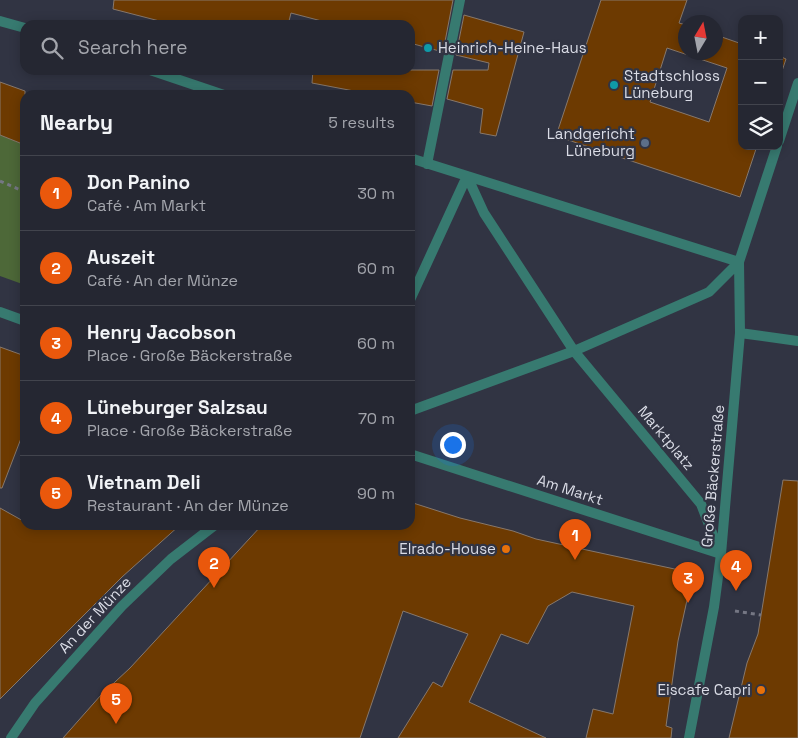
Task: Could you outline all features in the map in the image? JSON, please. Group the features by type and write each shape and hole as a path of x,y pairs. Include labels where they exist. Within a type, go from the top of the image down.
{"street":[{"path":"427,164 460,0"},
{"path":"0,20 20,26"},
{"path":"165,75 209,90"},
{"path":"783,129 798,83"},
{"path":"415,408 574,350 709,292 739,262 777,150"},
{"path":"415,160 739,262"},
{"path":"415,289 466,176"},
{"name":"Marktplatz","path":"466,176 484,213 574,350 701,504 721,554"},
{"name":"Große Bäckerstraße","path":"689,738 714,607 721,554 740,333 739,262"},
{"path":"0,312 20,319"},
{"path":"740,333 798,341"},
{"name":"Am Markt","path":"415,456 721,554"},
{"name":"An der Münze","path":"10,738 35,703 122,606 171,559 209,530"}],"path":[{"path":"0,181 20,190"}],"green space":[{"path":"0,135 20,143 20,283 0,276"}],"building":[{"path":"114,0 453,0 443,52 415,44 415,20 318,20 291,13 289,20 156,20 113,9"},
{"name":"Stadtschloss Lüneburg","path":"601,0 687,0 682,15 678,15 678,52 667,48 650,102 709,122 727,68 703,60 723,60 723,37 738,43 738,150 756,150 740,197 556,136"},
{"path":"464,15 524,32 496,136 480,133 483,109 447,99 453,70 488,70 489,63 456,55"},
{"path":"415,70 439,70 432,106 415,103 415,90 349,90 312,83 313,75 415,75"},
{"path":"0,82 22,90 20,90 20,143 0,135"},
{"path":"0,347 20,354 20,441 2,488 0,488"},
{"path":"783,480 798,481 798,738 729,738 747,663 758,634"},
{"path":"415,504 536,539 693,573 678,641 666,726 672,728 671,738 586,738 593,709 613,714 634,606 572,592 548,606 528,644 501,634 469,702 546,738 398,738 433,682 442,687 468,634 403,611 360,738 63,738 101,695 130,668 257,530 415,530"},
{"path":"0,508 20,519 20,530 174,530 122,577 0,699"}],"place":[{"name":"Heinrich-Heine-Haus","path":"428,48"},
{"name":"Stadtschloss Lüneburg","path":"614,85"},
{"name":"Landgericht Lüneburg","path":"645,143"},
{"name":"Elrado-House","path":"506,549"},
{"name":"Don Panino","path":"575,560"},
{"name":"Auszeit","path":"214,588"},
{"name":"Lüneburger Salzsau","path":"736,591"},
{"name":"Henry Jacobson","path":"688,603"},
{"name":"Eiscafe Capri","path":"761,690"},
{"name":"Vietnam Deli","path":"116,724"}]}
